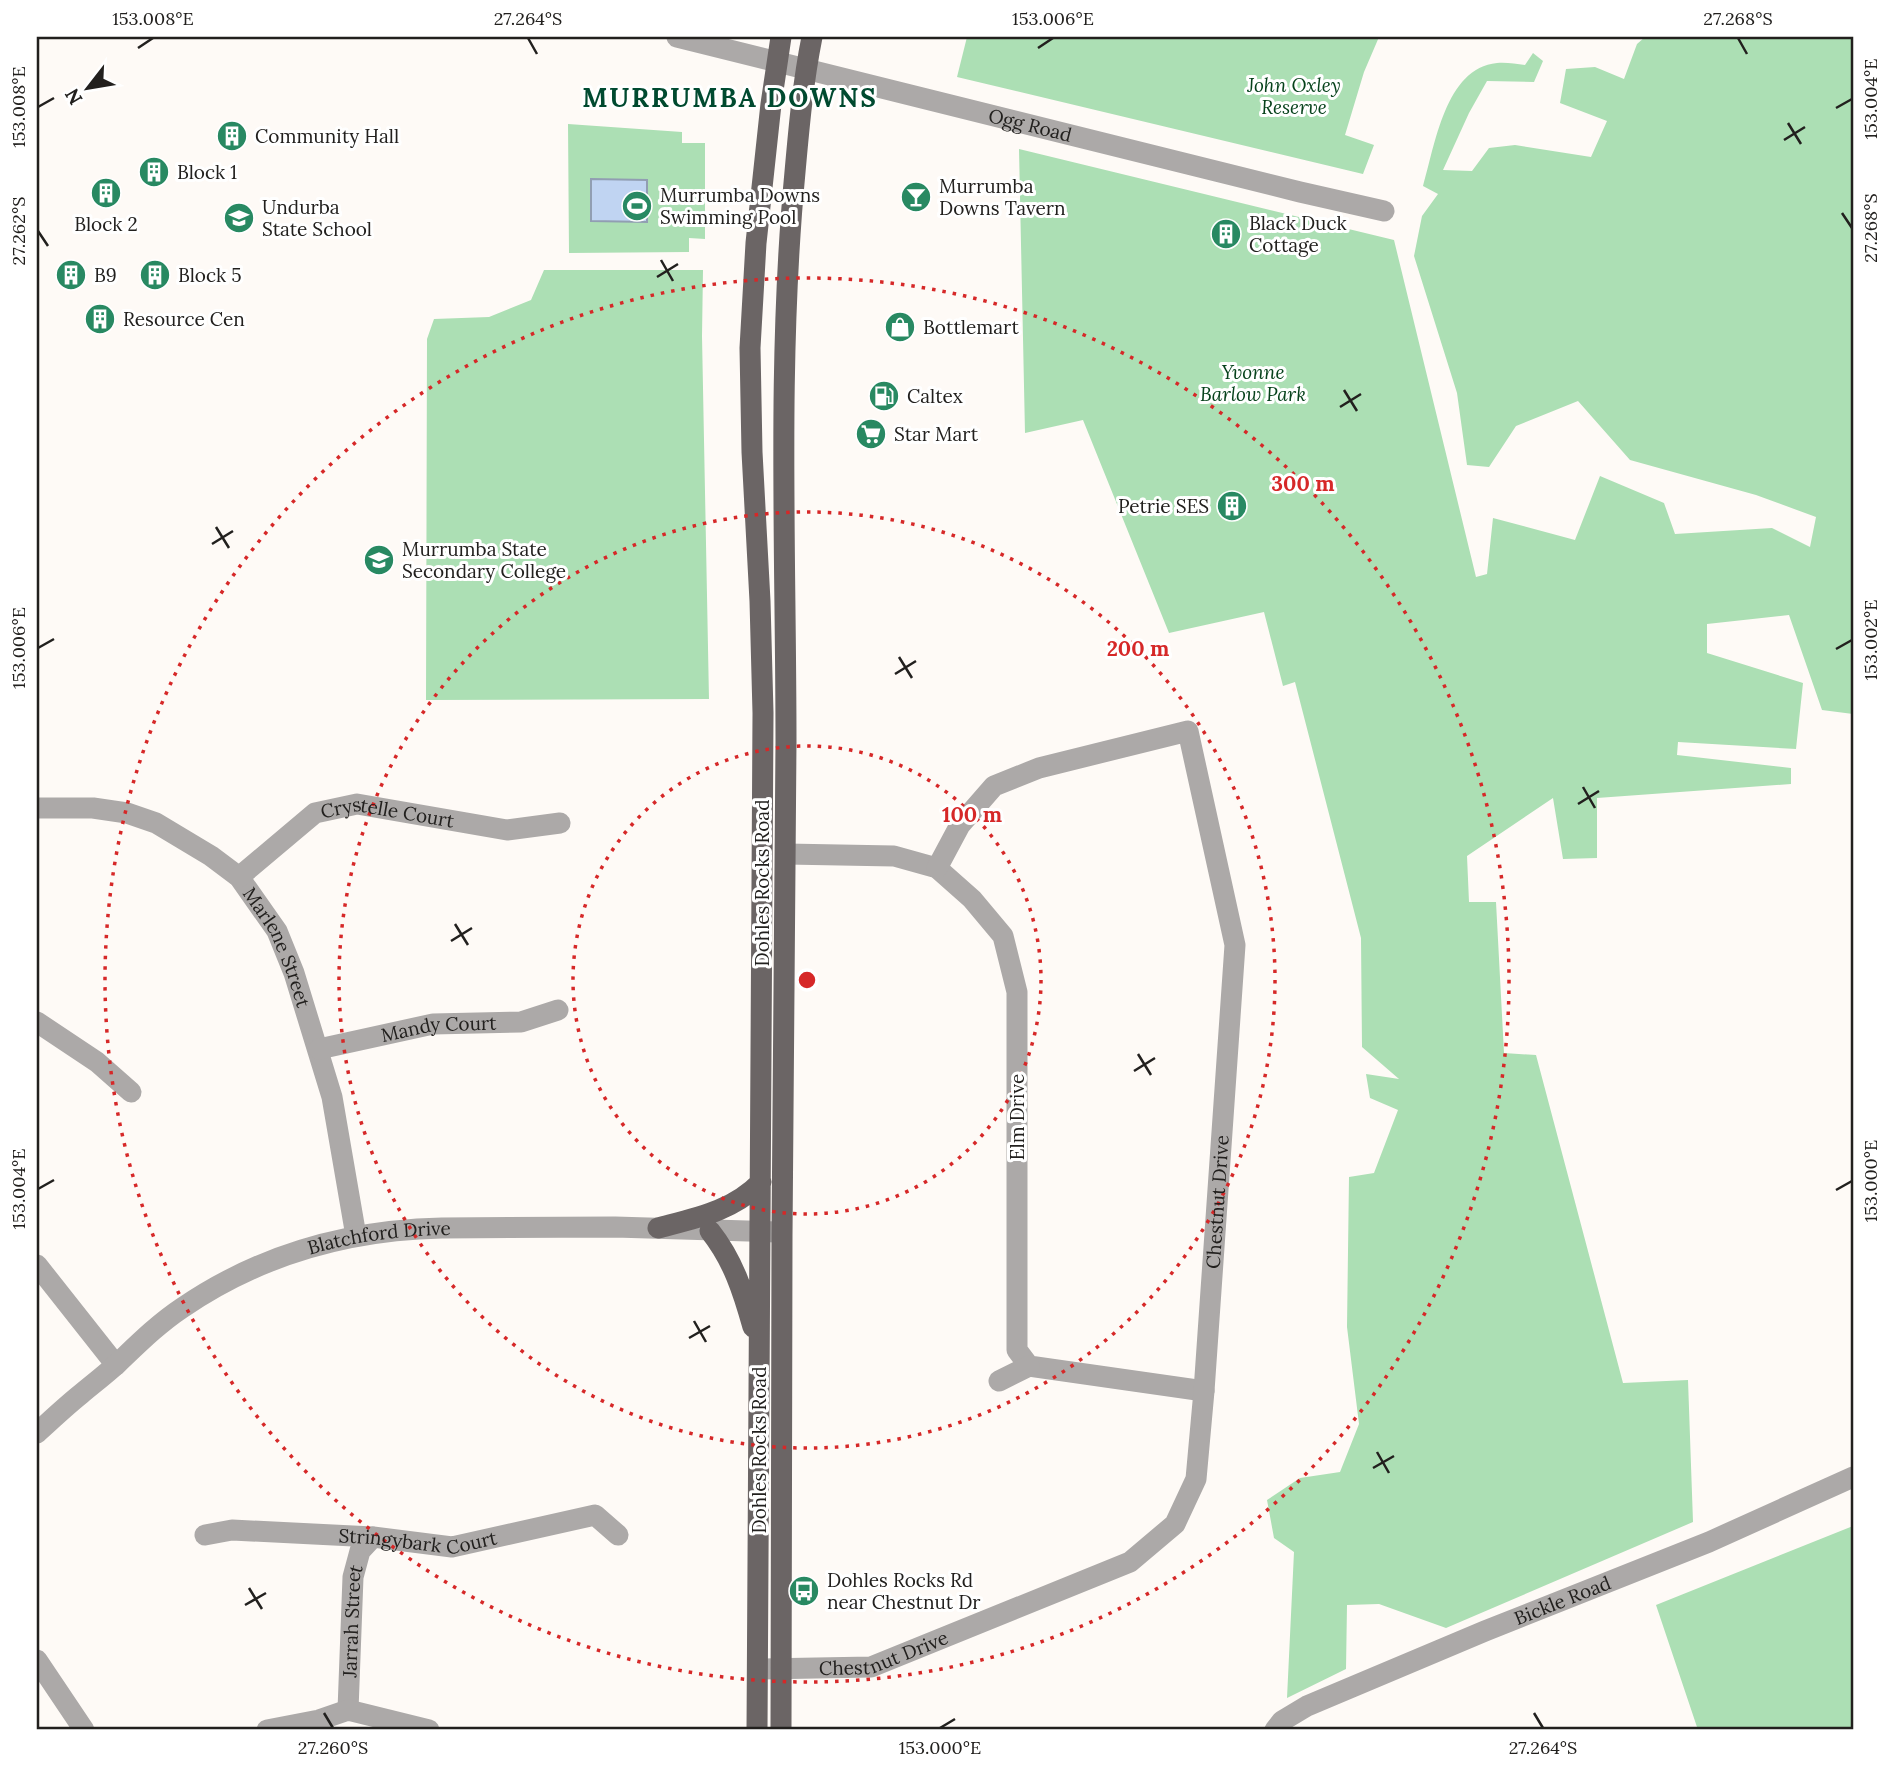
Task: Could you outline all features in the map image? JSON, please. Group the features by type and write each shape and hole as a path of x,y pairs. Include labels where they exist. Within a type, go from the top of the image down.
{"main road":[{"name":"Dohles Rocks Road","path":"757,1730 760,1352 772,1232 761,1182 763,713 750,348 756,243 781,37"},
{"name":"Dohles Rocks Road","path":"781,1730 772,1232 786,854 786,606 782,450 784,325 791,215 811,37"},
{"path":"658,1228 695,1219 736,1203 761,1182"},
{"path":"710,1231 732,1262 760,1352"}],"street":[{"name":"Ogg Road","path":"677,37 1384,211"},
{"name":"Chestnut Drive","path":"758,1669 871,1667 1130,1562 1175,1524 1196,1479 1235,945 1188,731 1039,768 994,786 960,825 937,868"},
{"name":"Crystelle Court","path":"239,877 315,813 356,804 507,830 560,822"},
{"name":"Marlene Street","path":"37,808 93,808 127,813 156,823 211,856 239,877 277,931 319,1049 332,1097 356,1236"},
{"name":"Elm Drive","path":"786,854 894,856 937,868 972,899 1003,936 1017,992 1017,1350 1029,1366"},
{"name":"Mandy Court","path":"319,1049 433,1024 521,1022 558,1010"},
{"path":"37,1022 97,1062 131,1092"},
{"name":"Blatchford Drive","path":"37,1433 116,1365 139,1341 181,1308 227,1281 278,1258 321,1243 356,1236 442,1228 615,1227 772,1232"},
{"path":"37,1265 116,1365"},
{"path":"999,1381 1029,1366 1204,1391"},
{"name":"Bickle Road","path":"1275,1730 1282,1721 1307,1706 1485,1631 1709,1542 1853,1477"},
{"name":"Stringybark Court","path":"205,1535 232,1530 373,1537 452,1547 595,1515 618,1535"},
{"name":"Jarrah Street","path":"348,1710 353,1577 360,1551 373,1537"},
{"path":"37,1660 84,1730"},
{"path":"267,1730 320,1720 348,1710 429,1730"}],"green space":[{"name":"John Oxley Reserve","path":"967,37 1379,37 1364,72 1345,135 1374,145 1363,174 957,77"},
{"name":"Yvonne Barlow Park","path":"1645,37 1853,37 1853,714 1822,710 1789,615 1707,624 1707,653 1803,683 1796,749 1678,742 1677,755 1791,768 1791,784 1597,798 1597,858 1563,859 1553,798 1467,856 1469,902 1496,902 1504,1053 1536,1055 1623,1383 1688,1380 1693,1522 1446,1628 1379,1604 1347,1605 1346,1669 1287,1698 1294,1552 1274,1538 1267,1500 1300,1478 1340,1472 1359,1424 1347,1327 1349,1177 1374,1173 1398,1110 1370,1098 1366,1074 1399,1079 1362,1047 1361,938 1295,682 1283,686 1264,612 1169,633 1083,420 1025,433 1019,149 1394,240 1476,577 1487,574 1493,518 1575,540 1600,476 1664,503 1675,534 1772,528 1810,547 1816,517 1756,495 1630,460 1578,401 1516,426 1489,467 1467,465 1457,393 1414,256 1422,216 1438,194 1423,186 1445,111 1465,79 1479,68 1497,63 1525,65 1533,53 1543,61 1534,82 1487,81 1443,170 1472,171 1489,148 1515,145 1591,157 1607,121 1560,103 1566,69 1595,67 1624,79 1637,44"},
{"name":"Murrumba Downs Swimming Pool","path":"568,124 682,132 682,143 705,143 705,239 689,238 689,252 569,253"},
{"path":"544,270 703,270 709,699 426,700 427,339 434,319 489,317 531,300"},
{"path":"1853,1526 1853,1730 1698,1730 1656,1605"}],"water":[{"path":"591,179 647,180 647,222 591,221"}],"place":[{"name":"Community Hall","path":"232,136"},
{"name":"Block 1","path":"154,172"},
{"name":"Block 2","path":"106,193"},
{"name":"Murrumba Downs Tavern","path":"916,197"},
{"name":"Murrumba Downs Swimming Pool","path":"637,206"},
{"name":"Undurba State School","path":"239,218"},
{"name":"Black Duck Cottage","path":"1226,234"},
{"name":"B9","path":"71,275"},
{"name":"Block 5","path":"155,275"},
{"name":"Resource Cen","path":"100,319"},
{"name":"Bottlemart","path":"900,327"},
{"name":"Caltex","path":"884,396"},
{"name":"Star Mart","path":"871,434"},
{"name":"Petrie SES","path":"1232,506"},
{"name":"Murrumba State Secondary College","path":"379,560"},
{"name":"Dohles Rocks Rd near Chestnut Dr","path":"804,1591"}],"district":[{"name":"MURRUMBA DOWNS","path":"730,97"}]}
